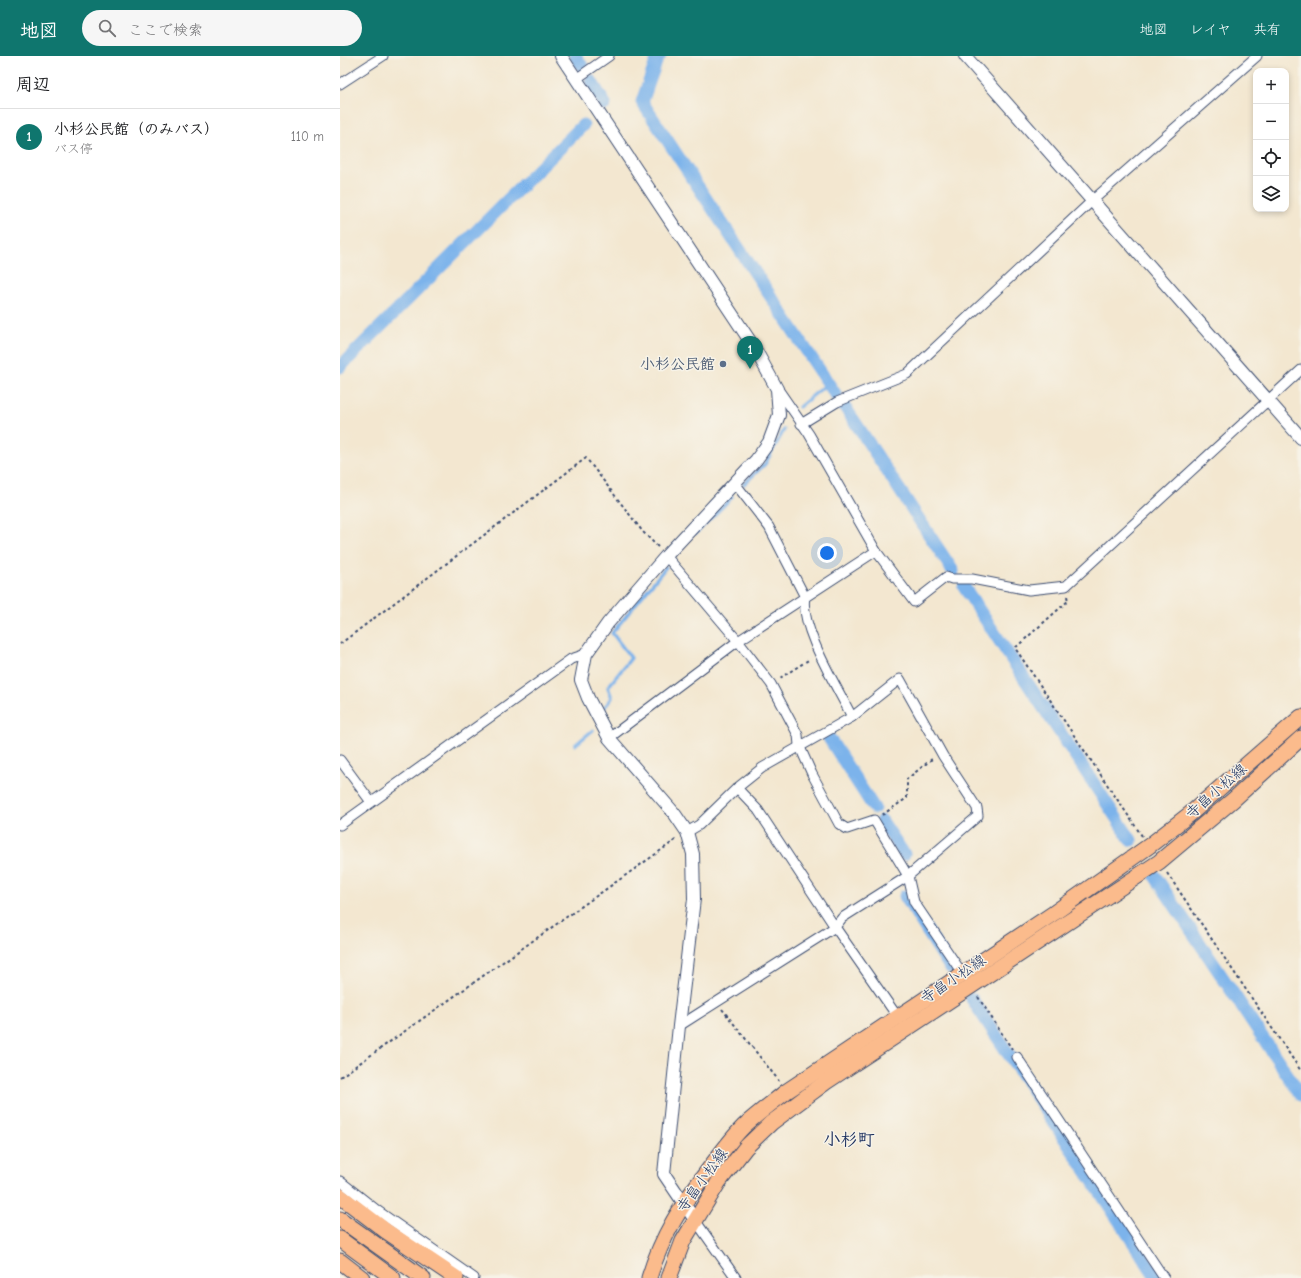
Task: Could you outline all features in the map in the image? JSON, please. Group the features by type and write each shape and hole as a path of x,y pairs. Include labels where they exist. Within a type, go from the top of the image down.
{"main road":[{"name":"寺畠小松線","path":"649,1278 655,1258 669,1227 683,1203 725,1147 743,1127 786,1091 1054,913 1149,846 1190,814 1301,717"},
{"name":"寺畠小松線","path":"669,1278 683,1242 695,1220 727,1170 746,1147 771,1123 826,1082 1159,862 1233,800 1301,738"},
{"path":"340,1196 386,1231 456,1278"},
{"path":"340,1219 423,1278"},
{"path":"340,1239 393,1278"},
{"path":"340,1261 362,1278"}],"street":[{"path":"340,84 383,56"},
{"path":"562,56 754,347 777,389 809,434 876,551 914,602 946,577 952,579 972,579 1029,590 1066,586 1301,370"},
{"path":"576,79 609,56"},
{"path":"965,56 1301,438"},
{"path":"801,424 837,402 907,374 1093,200 1257,56"},
{"path":"736,1278 664,1174 694,899 693,854 687,832 674,813 609,738 588,698 581,680 586,654 608,623 666,556 756,460 769,442 779,414 777,389"},
{"path":"734,482 769,527 805,597 803,606 816,647 852,717"},
{"path":"609,738 738,641 876,551"},
{"path":"666,556 738,641 771,684 798,735 800,745 812,774 839,824 847,829 874,820 908,876 914,902 962,973"},
{"path":"340,825 571,660 586,654"},
{"path":"679,1026 835,927 842,918 908,876 978,816 977,808 941,752 900,679 852,717 818,737 800,745 762,768 737,788 699,825 687,832"},
{"path":"340,760 371,802"},
{"path":"737,788 758,810 835,927 897,1016"},
{"path":"1017,1057 1164,1278"},
{"path":"340,1181 378,1211 474,1278"}],"path":[{"path":"340,644 586,458 643,532 666,556"},
{"path":"1066,586 1068,601 1015,648 1149,846"},
{"path":"771,684 820,653"},
{"path":"874,820 907,798 907,778 941,752"},
{"path":"340,1077 687,832"},
{"path":"1159,862 1301,1071"},
{"path":"970,986 1017,1057"},
{"path":"717,1002 786,1091"}],"waterway":[{"path":"575,56 582,66"},
{"path":"660,56 657,59 642,102 836,395"},
{"path":"591,81 605,104"},
{"path":"340,367 583,125"},
{"path":"799,407 828,383"},
{"path":"843,404 953,571"},
{"path":"744,484 765,464 784,430"},
{"path":"696,533 732,497"},
{"path":"603,709 612,698 608,687 631,658 612,633 666,567"},
{"path":"964,587 1131,840"},
{"path":"575,745 593,730"},
{"path":"829,738 874,808"},
{"path":"882,821 904,854"},
{"path":"1155,876 1301,1095"},
{"path":"905,896 950,967"},
{"path":"972,999 1157,1278"}],"place":[{"name":"小杉公民館","path":"723,364"},
{"name":"小杉公民館（のみバス）","path":"750,369"}],"district":[{"name":"小杉町","path":"849,1139"}]}
